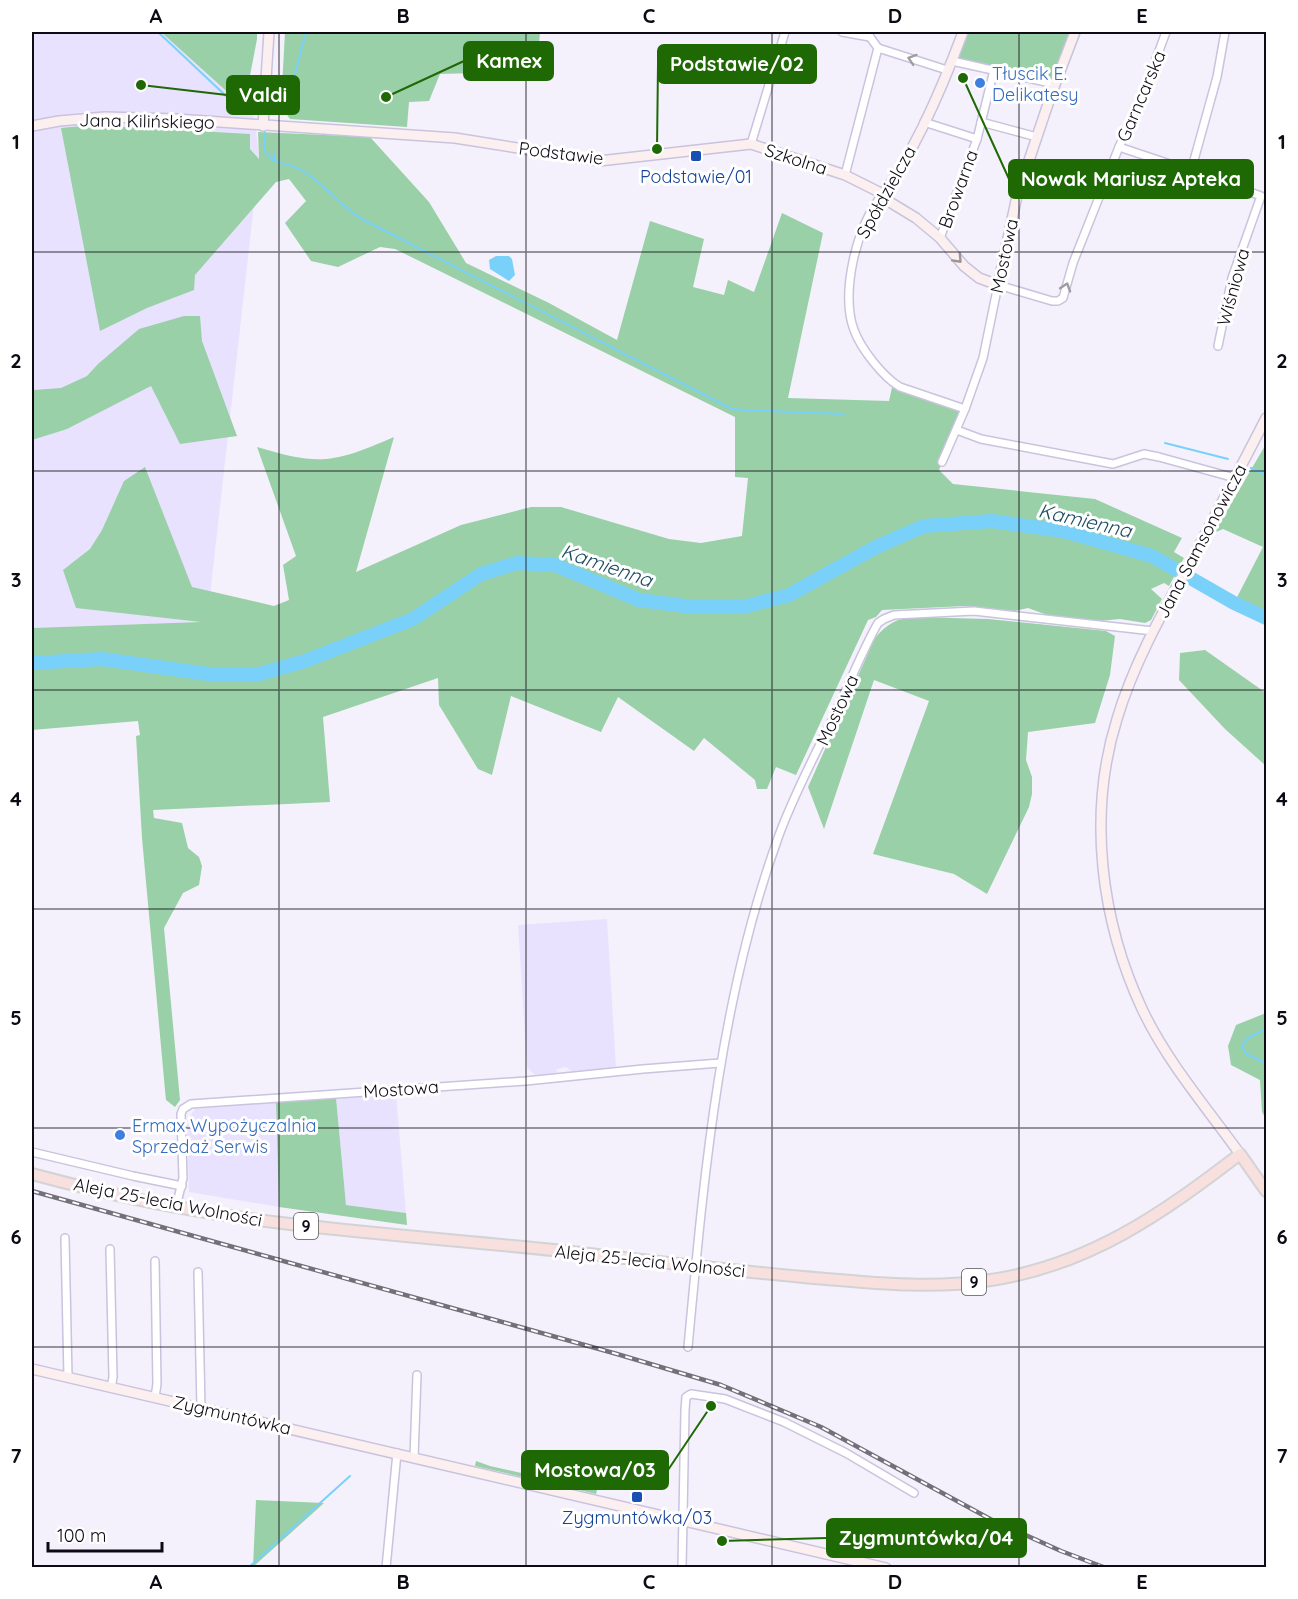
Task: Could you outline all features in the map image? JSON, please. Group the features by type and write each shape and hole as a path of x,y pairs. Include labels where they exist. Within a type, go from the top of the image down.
{"main road":[{"path":"1240,1154 1266,1191"},
{"name":"Aleja 25-lecia Wolności","path":"32,1174 177,1207 286,1224 696,1267 929,1286 1018,1275 1052,1265 1123,1235 1182,1198 1240,1154"}],"street":[{"path":"263,126 269,32"},
{"name":"Szkolna","path":"784,32 751,144 845,175 883,194"},
{"path":"842,32 872,34 878,48 845,175"},
{"name":"Spółdzielcza","path":"963,32 924,122 896,177 877,201 866,222 854,252 850,283 851,321 854,332 878,367 900,387 965,409"},
{"name":"Mostowa","path":"942,462 957,430 983,358 1017,196 1075,32"},
{"name":"Garncarska","path":"998,285 1052,301 1063,298 1073,263 1119,147 1143,94 1166,32"},
{"path":"1191,171 1217,77 1225,32"},
{"path":"878,48 946,70"},
{"path":"952,60 1055,84"},
{"name":"Browarna","path":"940,238 977,139 994,70"},
{"name":"Jana Kilińskiego","path":"32,126 81,118 113,117 407,134"},
{"path":"924,122 977,139"},
{"path":"981,122 1037,137"},
{"name":"Podstawie","path":"407,134 456,138 599,161 751,144"},
{"name":"Wiśniowa","path":"1119,147 1261,195 1232,278 1218,346"},
{"name":"Browarna","path":"883,194 888,201 916,218 940,238 964,266 979,278 998,285"},
{"name":"Jana Samsonowicza","path":"1240,1154 1173,1061 1144,1013 1128,976 1118,946 1107,897 1102,853 1102,826 1108,759 1116,720 1153,631 1266,418"},
{"path":"957,430 981,439 1113,464 1144,454 1235,478"},
{"name":"Mostowa","path":"688,1347 720,1063 753,924 779,836 788,814 878,623 894,615 974,611 1153,631"},
{"name":"Mostowa","path":"177,1207 182,1185 181,1114 183,1109 191,1104 526,1081 720,1063"},
{"path":"32,1152 182,1185"},
{"path":"65,1238 68,1377"},
{"path":"110,1249 113,1377 111,1388"},
{"path":"155,1261 157,1384 155,1397"},
{"path":"198,1272 201,1407"},
{"name":"Zygmuntówka","path":"32,1369 886,1568"},
{"path":"414,1457 417,1375"},
{"path":"682,1568 686,1396 698,1394 725,1399 783,1422 846,1453 914,1493"},
{"path":"386,1568 397,1453"}],"shaded area":[{"path":"32,32 164,32 255,118 259,160 207,622 32,628"},
{"path":"607,919 616,1068 571,1071 566,1067 557,1069 556,1073 535,1075 527,1067 518,925"},
{"path":"396,1094 406,1213 346,1205 336,1099"},
{"path":"276,1102 279,1207 189,1192 187,1120 195,1109"}],"green space":[{"path":"161,32 257,32 244,107"},
{"path":"285,32 540,32 538,57 512,51 513,72 440,74 429,101 409,102 407,127 290,119 281,106"},
{"path":"963,32 1075,32 1055,84 952,61"},
{"path":"92,125 250,134 250,149 259,159 258,132 370,137 429,202 466,263 549,303 617,340 650,221 704,239 693,287 724,295 728,280 754,292 782,213 823,233 788,398 889,401 893,383 965,409 939,470 953,484 1095,499 1182,538 1174,552 1184,558 1169,586 1164,583 1151,589 1162,599 1151,620 1145,623 1120,619 1099,621 1050,616 1028,608 1015,611 965,606 882,610 876,617 868,620 796,775 776,767 767,789 757,789 755,780 704,738 694,751 618,697 601,732 511,696 492,775 478,769 439,705 438,678 323,717 330,802 153,810 154,818 182,823 188,848 199,857 202,866 199,885 183,893 164,928 180,1100 175,1107 166,1100 165,1090 142,838 136,736 140,735 138,721 32,730 32,628 201,622 76,608 63,570 90,549 102,530 124,481 145,467 192,587 274,606 289,600 283,565 296,556 257,447 297,457 327,459 341,457 394,437 356,572 461,525 531,507 561,507 669,539 701,543 742,536 748,478 735,477 735,417 395,249 380,247 338,267 311,261 285,223 306,201 289,179 276,182 195,275 194,290 147,308 100,331 61,128"},
{"path":"184,316 200,316 202,341 237,436 180,444 151,386 67,429 32,440 32,393 34,390 61,388 87,376 139,329"},
{"path":"1266,444 1266,618 1234,603 1263,547 1223,529 1214,533"},
{"path":"912,617 988,619 1106,631 1115,636 1110,675 1095,723 1028,732 1026,760 1032,777 1029,807 987,894 954,874 873,854 929,701 874,680 824,829 808,787 875,638 891,623"},
{"path":"1205,650 1266,693 1266,766 1225,729 1179,680 1180,653"},
{"path":"1266,1013 1266,1119 1262,1112 1260,1080 1231,1065 1228,1046 1236,1025"},
{"path":"336,1098 346,1205 406,1213 407,1225 279,1207 276,1102"},
{"path":"476,1461 597,1490 596,1494 475,1466"},
{"path":"256,1500 324,1503 253,1567"}],"water":[{"path":"496,256 509,256 512,259 515,275 509,281 490,269 489,260"}],"waterway":[{"path":"158,32 242,111"},
{"path":"287,104 306,32"},
{"path":"265,132 265,151 274,161"},
{"path":"274,153 274,161 305,172 360,218 730,408 844,414"},
{"path":"1165,443 1228,459"},
{"path":"1251,468 1266,475"},
{"name":"Kamienna","path":"32,663 102,659 215,675 259,674 305,661 413,619 481,574 517,563 555,565 639,600 693,607 743,607 789,595 876,547 924,526 992,521 1063,531 1152,556 1234,603 1266,618"},
{"path":"1266,1029 1248,1038 1242,1045 1246,1054 1266,1063"},
{"path":"248,1568 350,1476"}],"railway":[{"path":"32,1191 721,1385 821,1427 992,1520 1106,1568"}],"place":[{"name":"Nowak Mariusz Apteka","path":"963,78"},
{"name":"Tłuscik E. Delikatesy","path":"980,83"},
{"name":"Valdi","path":"141,85"},
{"name":"Kamex","path":"386,97"},
{"name":"Podstawie/02","path":"657,149"},
{"name":"Podstawie/01","path":"696,156"},
{"name":"Ermax Wypożyczalnia Sprzedaż Serwis","path":"120,1135"},
{"name":"Mostowa/03","path":"711,1406"},
{"name":"Zygmuntówka/03","path":"637,1497"},
{"name":"Zygmuntówka/04","path":"722,1541"}]}
